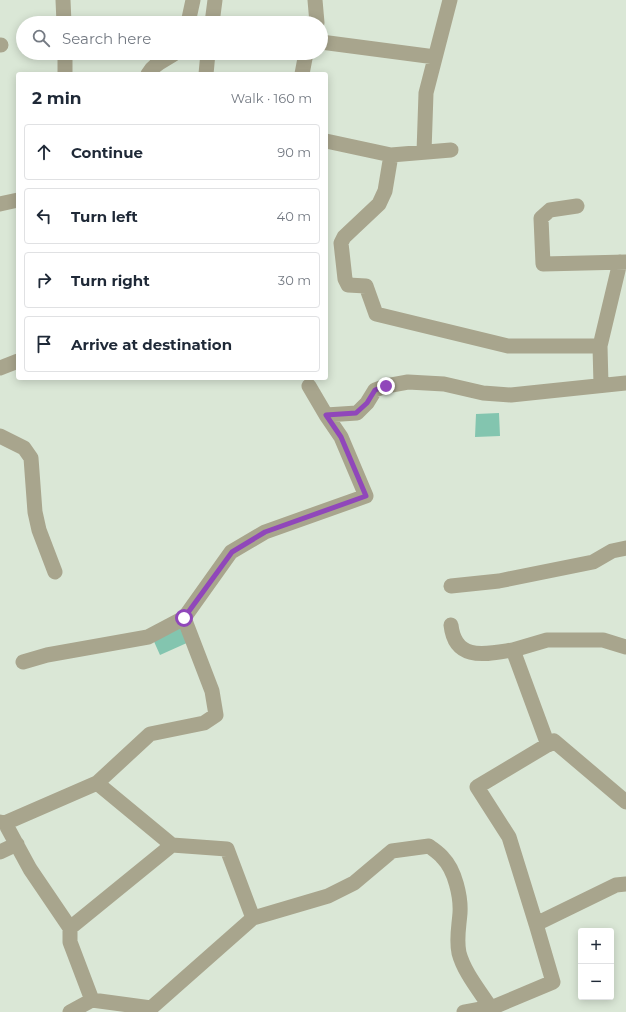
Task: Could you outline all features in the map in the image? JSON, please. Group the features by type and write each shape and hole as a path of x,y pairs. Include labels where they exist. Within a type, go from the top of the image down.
{"street":[{"path":"63,0 64,16"},
{"path":"190,16 193,0"},
{"path":"213,16 215,0"},
{"path":"315,0 316,16"},
{"path":"424,152 426,93 450,0"},
{"path":"328,43 435,57"},
{"path":"65,60 66,72"},
{"path":"149,72 164,60"},
{"path":"206,72 207,60"},
{"path":"302,72 305,60"},
{"path":"328,141 391,155 451,150"},
{"path":"391,155 385,191 380,204 344,237 341,243 345,279 348,285 366,286 376,314 508,346 600,346"},
{"path":"0,204 16,200"},
{"path":"577,206 550,210 541,218 543,264 623,262 600,346 601,385"},
{"path":"0,368 16,362"},
{"path":"326,415 356,413 367,403 375,390 386,386 408,382 444,384 483,393 511,394 626,383"},
{"path":"23,662 47,655 148,637 184,618 232,552 265,532 366,496 341,437 309,386"},
{"path":"0,436 24,448 30,458 34,512 39,530 55,572"},
{"path":"451,586 499,581 593,562 612,551 626,548"},
{"path":"92,1000 70,942 70,928 30,869 17,844 2,823 97,783 150,734 204,723 216,715 212,690 184,618"},
{"path":"451,624 453,636 457,645 472,653 482,654 513,650 547,640 603,640 626,647"},
{"path":"513,650 548,745"},
{"path":"464,1012 496,1006 553,982 509,837 477,787 554,741 626,802"},
{"path":"97,783 172,844 227,849 253,918"},
{"path":"0,852 17,844"},
{"path":"70,928 172,844"},
{"path":"70,1012 92,1000 151,1010 253,918 328,896 354,883 392,851 429,846 444,858 453,875 459,894 460,911 457,940 460,955 490,1007"},
{"path":"536,924 616,885 626,884"}],"building":[{"path":"499,413 500,436 475,437 476,414"},
{"path":"181,624 189,642 160,655 152,637"}],"route":[{"path":"184,618 232,552 265,532 366,496 341,437 326,415 356,413 367,403 375,390 386,386"}]}
